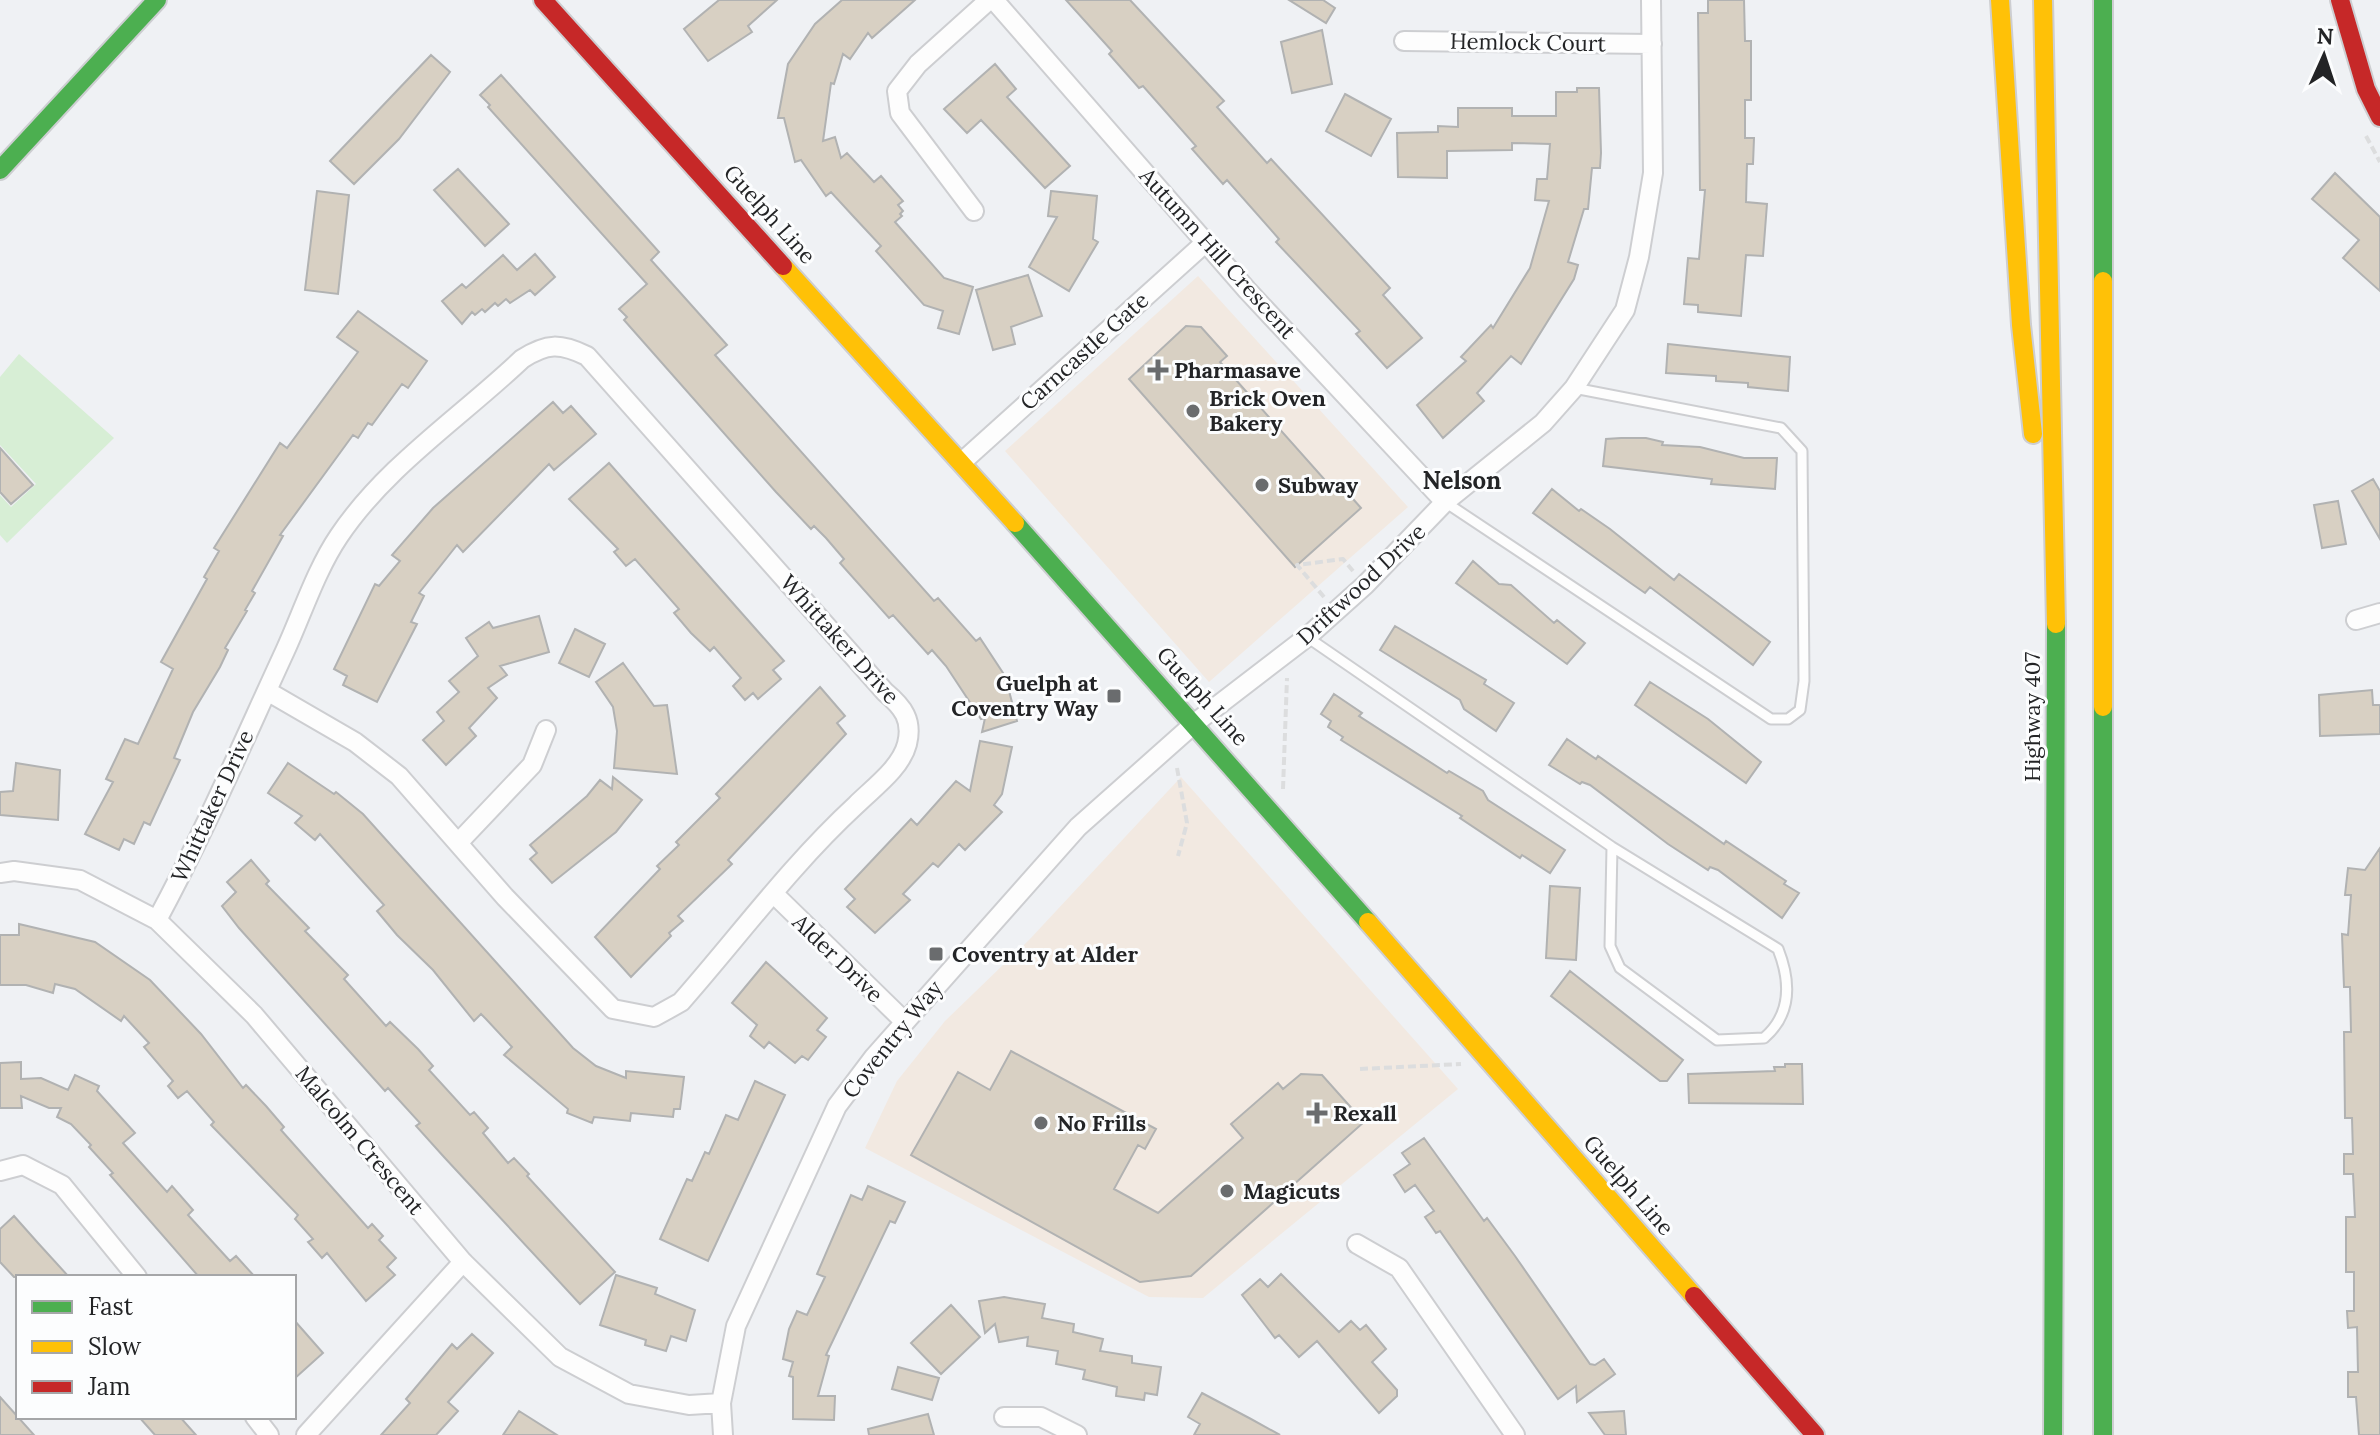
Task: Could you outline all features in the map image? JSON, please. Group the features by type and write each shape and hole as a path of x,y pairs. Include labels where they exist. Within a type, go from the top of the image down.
{"main road":[{"path":"0,170 157,0"},
{"name":"Guelph Line","path":"543,0 1195,723 1815,1435"},
{"path":"2000,0 2021,325 2056,588"},
{"name":"Highway 407","path":"2043,0 2056,588 2053,1435"},
{"path":"2103,0 2103,1435"},
{"path":"2340,0 2366,89 2380,117"}],"street":[{"path":"974,211 900,113 897,91 918,64 992,0"},
{"name":"Autumn Hill Crescent","path":"992,0 1206,242 1445,502"},
{"name":"Driftwood Drive","path":"1195,723 1336,612 1445,502 1543,423 1574,388 1625,310 1639,257 1653,173 1651,0"},
{"name":"Hemlock Court","path":"1404,41 1652,44"},
{"name":"Carncastle Gate","path":"962,462 1206,242"},
{"name":"Whittaker Drive","path":"157,920 188,863 267,691 338,537 380,485 522,359 542,346 563,345 587,356 885,692 901,706 909,723 906,747 885,778 831,828 681,1002 654,1017 613,1009 399,776 355,742 267,691"},
{"path":"2356,620 2380,613"},
{"name":"Coventry Way","path":"723,1435 721,1403 736,1326 837,1106 904,1021 1058,848 1195,723"},
{"path":"458,843 532,765 546,730"},
{"name":"Malcolm Crescent","path":"0,873 14,871 80,880 157,920 254,1015 463,1262 560,1357 590,1376 629,1394 689,1405 721,1403"},
{"name":"Alder Drive","path":"773,893 904,1021"},
{"path":"0,1171 23,1165 62,1185 135,1275"},
{"path":"1357,1244 1399,1268 1515,1435"},
{"path":"306,1435 463,1262"},
{"path":"1004,1417 1041,1417 1077,1435"},
{"path":"257,1419 269,1435"}],"lane":[{"path":"1445,502 1771,719 1788,719 1800,710 1804,681 1802,451 1781,428 1574,388"},
{"path":"1307,637 1612,847 1778,949 1787,971 1786,1009 1764,1038 1717,1040 1620,968 1610,946 1612,847"}],"path":[{"path":"1336,612 1297,565 1343,559 1365,585"},
{"path":"1282,822 1288,651"},
{"path":"1177,768 1187,823 1178,856"},
{"path":"1360,1069 1491,1063"}],"shaded area":[{"path":"1198,276 1408,507 1209,682 1005,451"},
{"path":"1181,777 1458,1089 1203,1298 1149,1297 865,1148 897,1081 945,1021 1029,940"}],"green space":[{"path":"19,354 114,438 7,543 0,535 0,495 11,507 36,484 0,445 0,377"}],"building":[{"path":"719,0 777,0 748,26 752,32 708,61 684,29"},
{"path":"842,0 915,0 872,38 868,33 850,59 843,54 834,84 831,83 823,141 835,137 841,158 847,153 874,182 881,176 903,201 898,205 903,211 902,216 895,222 944,278 973,287 959,334 938,328 943,311 924,305 876,251 881,246 831,192 826,196 801,160 795,162 784,118 778,118 788,64 815,24"},
{"path":"1066,0 1130,0 1224,101 1217,107 1267,163 1271,159 1390,288 1383,295 1422,338 1387,368 1356,334 1360,331 1276,242 1279,239 1227,180 1223,184 1192,149 1196,146 1143,86 1139,88 1109,54 1112,51"},
{"path":"1289,0 1323,0 1335,8 1326,23"},
{"path":"1708,0 1744,0 1745,41 1751,41 1751,100 1745,100 1745,138 1754,138 1753,164 1747,164 1746,202 1767,204 1763,256 1746,255 1741,316 1698,312 1698,305 1684,304 1688,258 1699,259 1705,190 1700,190 1698,13 1708,13"},
{"path":"1322,30 1332,84 1292,93 1281,42"},
{"path":"431,55 450,72 399,139 354,184 330,161"},
{"path":"995,64 1016,89 1007,97 1070,166 1045,188 981,120 967,133 944,109"},
{"path":"501,75 659,252 651,260 727,345 715,355 934,601 938,598 976,641 980,638 1005,676 1017,721 982,732 985,718 981,719 946,666 932,650 928,654 893,615 889,618 840,563 844,559 826,538 814,526 811,529 776,492 624,320 627,317 619,309 647,284 488,107 490,105 480,95"},
{"path":"1577,88 1599,88 1601,153 1600,168 1592,168 1588,209 1584,209 1568,262 1578,265 1574,279 1521,364 1511,356 1477,393 1484,401 1443,438 1417,405 1466,361 1461,357 1491,325 1493,328 1530,268 1549,201 1535,200 1537,179 1547,179 1550,144 1512,143 1512,150 1447,151 1447,178 1398,177 1397,133 1438,132 1438,126 1458,127 1458,108 1512,108 1512,116 1556,116 1556,92 1577,92"},
{"path":"1345,94 1391,119 1371,156 1326,131"},
{"path":"458,169 509,224 485,246 434,190"},
{"path":"2335,173 2380,217 2380,291 2343,258 2359,240 2312,199"},
{"path":"317,191 349,195 338,294 305,290"},
{"path":"1051,191 1097,196 1093,239 1098,242 1069,291 1029,267 1057,217 1048,216"},
{"path":"535,254 555,277 535,295 530,290 510,303 506,299 485,312 482,309 475,315 472,312 462,324 442,301 462,284 466,288 503,255 517,270"},
{"path":"1028,275 1042,316 1011,327 1015,344 993,350 976,290"},
{"path":"358,311 427,361 408,388 402,384 372,425 368,423 358,438 353,435 280,535 283,536 252,591 255,593 247,611 225,648 228,650 220,667 193,712 174,758 180,760 150,825 144,822 134,844 124,839 119,850 85,834 113,782 106,779 125,739 138,744 173,669 161,662 207,579 204,577 219,551 214,548 280,443 287,448 358,352 337,337"},
{"path":"1186,326 1201,327 1227,356 1220,362 1332,488 1338,482 1361,508 1295,567 1129,379"},
{"path":"1668,344 1790,357 1788,391 1748,387 1748,383 1716,381 1716,376 1666,373"},
{"path":"553,402 563,413 571,406 596,434 554,470 549,464 463,552 457,545 419,593 424,596 411,622 417,624 377,702 343,685 347,676 334,669 375,584 379,586 400,561 392,555 433,508"},
{"path":"1646,438 1663,442 1662,445 1700,447 1744,458 1777,458 1775,489 1711,484 1712,479 1603,466 1606,439"},
{"path":"0,448 33,485 11,504 0,492"},
{"path":"609,463 784,661 773,670 781,679 758,699 753,693 745,700 733,686 741,678 714,647 710,651 691,633 674,613 679,609 635,559 626,566 614,552 618,549 569,499"},
{"path":"2373,479 2380,491 2380,539 2352,491"},
{"path":"1552,489 1579,511 1581,509 1610,529 1674,580 1679,574 1770,642 1753,665 1650,587 1645,593 1533,513"},
{"path":"2338,501 2346,544 2322,548 2314,505"},
{"path":"1473,561 1499,584 1511,585 1554,623 1557,620 1585,643 1567,664 1456,583"},
{"path":"539,616 549,652 500,666 507,675 488,688 497,698 469,728 476,736 446,765 423,740 444,721 437,712 459,692 449,681 478,656 466,638 489,622 493,628"},
{"path":"1395,626 1486,680 1484,684 1514,703 1496,731 1464,709 1460,700 1380,650"},
{"path":"575,629 605,644 589,677 559,663"},
{"path":"623,663 654,706 667,705 677,774 614,768 617,731 613,707 596,682"},
{"path":"1650,682 1708,719 1761,762 1746,783 1635,705"},
{"path":"820,687 845,716 837,723 846,734 728,860 732,864 678,916 683,921 631,977 595,937 660,869 657,866 679,845 676,842 720,798 716,794"},
{"path":"2372,690 2373,705 2380,705 2380,734 2320,736 2319,695"},
{"path":"1334,694 1362,713 1359,716 1447,773 1449,771 1483,791 1488,800 1565,850 1550,873 1522,855 1520,858 1460,818 1462,816 1341,740 1343,737 1328,727 1331,721 1321,714"},
{"path":"1567,739 1596,759 1598,756 1724,844 1726,841 1786,881 1784,884 1799,893 1782,918 1718,870 1710,867 1708,870 1668,844 1590,785 1580,784 1549,765"},
{"path":"980,741 1012,747 1002,794 994,805 1002,812 965,850 959,844 938,867 933,863 903,894 910,900 875,933 847,907 855,899 845,889 911,819 917,825 956,781 970,791"},
{"path":"16,763 60,770 58,820 0,815 0,792 13,791"},
{"path":"288,763 334,794 336,792 363,814 573,1048 596,1066 626,1078 626,1071 684,1077 680,1109 674,1109 673,1117 631,1113 630,1121 594,1117 592,1123 567,1113 568,1109 504,1055 512,1047 486,1019 481,1014 474,1021 433,970 397,935 377,911 384,905 320,834 315,840 295,823 302,816 268,793"},
{"path":"613,777 642,800 616,832 552,883 530,859 537,853 530,845 587,796 600,780 612,789"},
{"path":"2380,848 2380,1435 2359,1435 2356,1397 2348,1397 2348,1372 2358,1372 2357,1327 2348,1328 2347,1311 2354,1311 2354,1272 2346,1272 2346,1217 2355,1217 2353,1174 2344,1174 2344,1154 2353,1154 2352,1118 2345,1118 2344,1032 2351,1032 2350,987 2344,987 2342,934 2348,935 2351,895 2345,895 2348,868 2365,870"},
{"path":"251,860 269,881 266,884 309,928 305,931 348,975 344,979 386,1026 390,1022 418,1049 433,1066 429,1070 470,1115 474,1112 488,1128 483,1133 508,1163 514,1158 615,1272 580,1304 416,1126 420,1123 388,1088 385,1091 222,906 236,892 227,882"},
{"path":"1550,886 1580,888 1576,960 1546,958"},
{"path":"19,924 95,942 150,980 201,1034 243,1088 246,1085 266,1106 284,1127 281,1130 368,1228 372,1224 383,1236 379,1240 396,1258 387,1267 395,1275 366,1301 327,1253 322,1258 308,1242 313,1239 295,1219 298,1215 211,1125 214,1122 187,1091 178,1098 168,1086 173,1081 144,1047 149,1043 124,1016 121,1021 75,989 55,984 53,993 26,985 0,985 0,935 19,935"},
{"path":"766,962 827,1018 817,1030 826,1037 808,1060 802,1056 795,1063 769,1042 764,1048 750,1036 757,1025 732,1003"},
{"path":"1570,971 1683,1060 1667,1081 1660,1081 1551,996"},
{"path":"1011,1051 1156,1129 1145,1149 1138,1145 1114,1189 1158,1213 1243,1138 1231,1124 1278,1083 1283,1089 1301,1074 1322,1075 1364,1122 1191,1276 1140,1282 911,1155 958,1072 990,1090"},
{"path":"21,1062 21,1079 41,1078 68,1090 75,1075 99,1086 97,1091 135,1133 123,1143 167,1192 172,1186 193,1210 188,1215 230,1261 236,1256 253,1275 197,1275 110,1175 113,1173 89,1147 91,1145 71,1124 57,1117 61,1108 49,1108 21,1096 22,1108 0,1108 0,1063"},
{"path":"1785,1064 1802,1064 1803,1104 1689,1103 1688,1074 1775,1071 1774,1067 1785,1067"},
{"path":"755,1081 785,1095 708,1261 660,1239 687,1179 692,1181 705,1152 709,1154 726,1115 738,1120"},
{"path":"1424,1138 1484,1221 1487,1218 1515,1256 1590,1364 1595,1365 1604,1359 1615,1374 1577,1402 1576,1386 1558,1399 1440,1231 1436,1233 1425,1217 1434,1211 1415,1185 1405,1192 1394,1175 1410,1164 1402,1153"},
{"path":"868,1186 905,1202 895,1223 890,1221 826,1355 829,1356 818,1396 835,1396 834,1420 793,1419 793,1377 789,1376 793,1362 783,1359 789,1329 797,1311 807,1315 825,1277 817,1274 851,1195 862,1200"},
{"path":"14,1216 67,1275 14,1277 0,1262 0,1229"},
{"path":"1281,1274 1339,1332 1351,1321 1360,1330 1366,1325 1386,1349 1372,1362 1397,1390 1397,1396 1379,1413 1317,1341 1299,1357 1279,1335 1275,1338 1242,1295 1260,1279 1268,1287"},
{"path":"616,1275 657,1288 655,1294 695,1310 686,1341 671,1336 666,1351 645,1345 646,1340 600,1325"},
{"path":"1004,1297 1045,1304 1042,1318 1074,1324 1073,1332 1103,1339 1100,1351 1132,1356 1132,1363 1161,1367 1157,1395 1145,1393 1144,1400 1116,1396 1117,1387 1083,1379 1085,1370 1056,1364 1058,1351 1027,1346 1028,1337 999,1342 995,1324 985,1333 979,1301"},
{"path":"951,1305 980,1337 941,1374 911,1343"},
{"path":"296,1322 323,1353 296,1377"},
{"path":"472,1334 493,1353 448,1402 458,1411 436,1435 381,1435 410,1403 406,1399 452,1344 457,1349"},
{"path":"898,1367 939,1378 932,1400 892,1389"},
{"path":"1202,1393 1280,1435 1194,1435 1200,1424 1188,1417"},
{"path":"0,1397 16,1415 16,1419 20,1419 34,1435 0,1435"},
{"path":"519,1411 557,1435 503,1435"},
{"path":"1624,1411 1626,1435 1605,1435 1589,1413"},
{"path":"928,1414 934,1435 869,1435 868,1429"},
{"path":"141,1419 182,1419 196,1435 155,1435"}],"traffic: fast":[{"path":"0,170 157,0"},
{"path":"2103,0 2103,281"},
{"path":"1015,523 1368,922"},
{"path":"2053,1435 2056,624"},
{"path":"2103,707 2103,1435"}],"traffic: slow":[{"path":"2000,0 2021,325 2033,434"},
{"path":"2043,0 2056,624"},
{"path":"783,266 1015,523"},
{"path":"2103,281 2103,707"},
{"path":"1368,922 1694,1296"}],"traffic: jam":[{"path":"543,0 783,266"},
{"path":"2340,0 2366,89 2380,117"},
{"path":"1694,1296 1815,1435"}],"place":[{"name":"Pharmasave","path":"1158,370"},
{"name":"Brick Oven Bakery","path":"1193,411"},
{"name":"Subway","path":"1262,485"},
{"name":"Guelph at Coventry Way","path":"1114,696"},
{"name":"Coventry at Alder","path":"936,954"},
{"name":"Rexall","path":"1317,1113"},
{"name":"No Frills","path":"1041,1123"},
{"name":"Magicuts","path":"1227,1191"}],"district":[{"name":"Nelson","path":"1462,480"}]}
